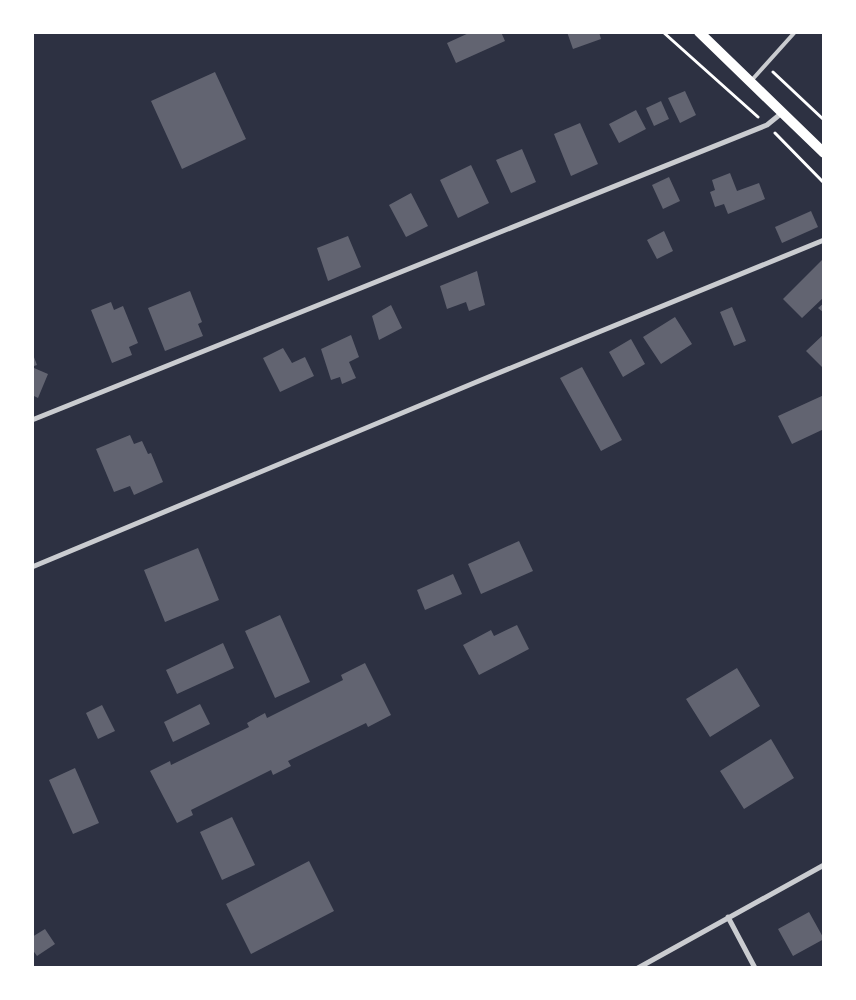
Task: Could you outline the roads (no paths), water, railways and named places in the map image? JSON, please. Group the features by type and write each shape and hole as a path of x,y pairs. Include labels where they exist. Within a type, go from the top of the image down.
{"main road":[{"path":"699,32 824,152"}],"street":[{"path":"32,420 767,125 783,112"},
{"path":"32,567 824,240"},
{"path":"638,968 824,864"},
{"path":"728,918 756,968"}],"lane":[{"path":"751,82 795,32"}]}
